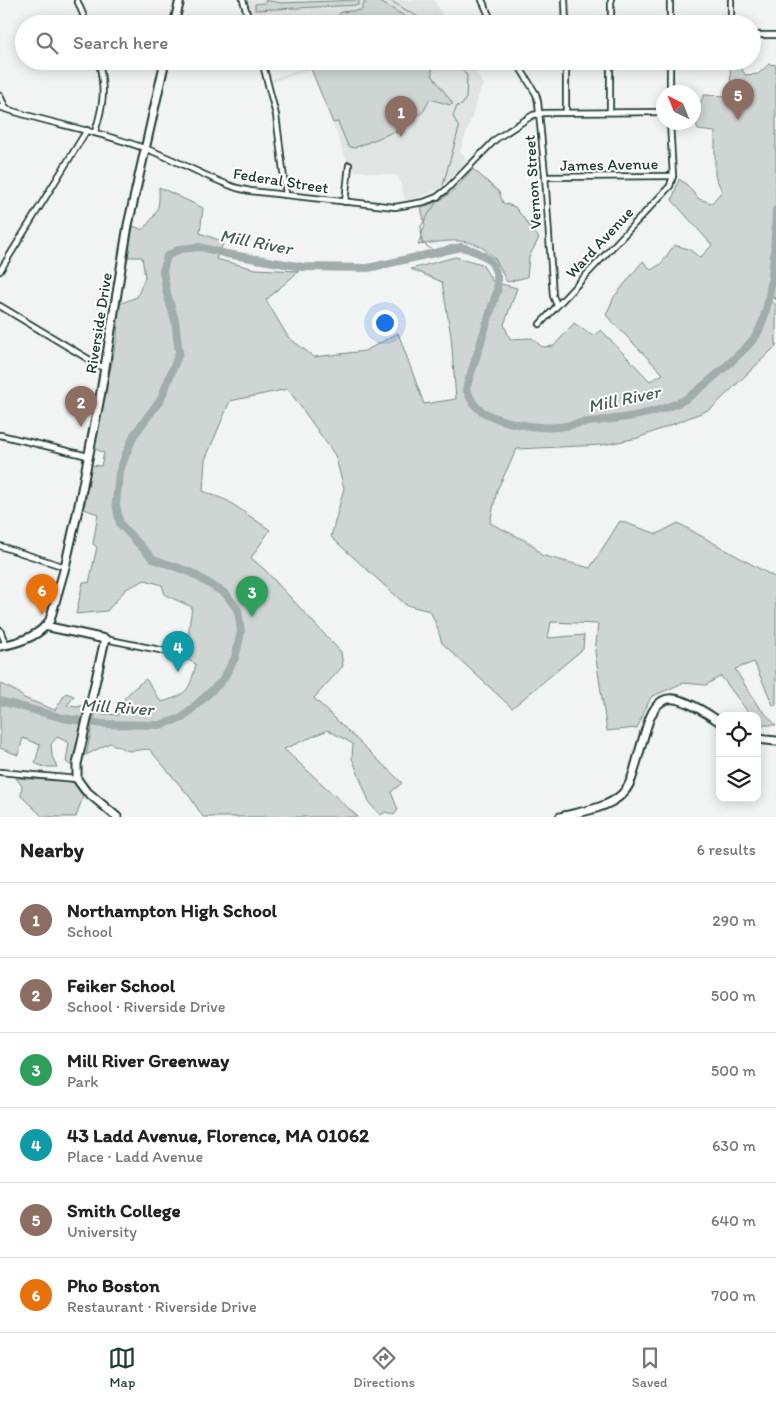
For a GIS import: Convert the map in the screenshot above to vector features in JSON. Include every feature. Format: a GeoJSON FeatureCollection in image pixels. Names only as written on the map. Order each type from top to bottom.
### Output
{"type":"FeatureCollection","features":[{"type":"Feature","properties":{"kind":"street"},"geometry":{"type":"LineString","coordinates":[[77,0],[83,15]]}},
{"type":"Feature","properties":{"kind":"street"},"geometry":{"type":"LineString","coordinates":[[176,15],[180,0]]}},
{"type":"Feature","properties":{"kind":"street"},"geometry":{"type":"LineString","coordinates":[[243,0],[247,15]]}},
{"type":"Feature","properties":{"kind":"street"},"geometry":{"type":"LineString","coordinates":[[482,0],[488,15]]}},
{"type":"Feature","properties":{"kind":"street"},"geometry":{"type":"LineString","coordinates":[[565,0],[566,15]]}},
{"type":"Feature","properties":{"kind":"street"},"geometry":{"type":"LineString","coordinates":[[611,0],[611,15]]}},
{"type":"Feature","properties":{"kind":"street"},"geometry":{"type":"LineString","coordinates":[[670,0],[670,15]]}},
{"type":"Feature","properties":{"kind":"street"},"geometry":{"type":"LineString","coordinates":[[731,0],[731,15]]}},
{"type":"Feature","properties":{"kind":"street"},"geometry":{"type":"LineString","coordinates":[[761,35],[776,35]]}},
{"type":"Feature","properties":{"kind":"street"},"geometry":{"type":"LineString","coordinates":[[95,132],[104,99],[104,83],[101,70]]}},
{"type":"Feature","properties":{"kind":"street","name":"Riverside Drive"},"geometry":{"type":"LineString","coordinates":[[45,626],[50,620],[64,567],[88,456],[105,369],[127,233],[163,70]]}},
{"type":"Feature","properties":{"kind":"street"},"geometry":{"type":"LineString","coordinates":[[264,70],[276,115],[286,195]]}},
{"type":"Feature","properties":{"kind":"street","name":"Vernon Street"},"geometry":{"type":"LineString","coordinates":[[521,70],[536,94],[540,113],[553,296],[557,305]]}},
{"type":"Feature","properties":{"kind":"street"},"geometry":{"type":"LineString","coordinates":[[566,70],[566,113]]}},
{"type":"Feature","properties":{"kind":"street"},"geometry":{"type":"LineString","coordinates":[[610,70],[610,111]]}},
{"type":"Feature","properties":{"kind":"street"},"geometry":{"type":"LineString","coordinates":[[670,70],[670,85]]}},
{"type":"Feature","properties":{"kind":"street"},"geometry":{"type":"LineString","coordinates":[[0,96],[6,109]]}},
{"type":"Feature","properties":{"kind":"street","name":"Federal Street"},"geometry":{"type":"LineString","coordinates":[[0,107],[95,132],[145,148],[232,186],[250,191],[395,207],[431,199],[451,186],[496,139],[540,113]]}},
{"type":"Feature","properties":{"kind":"street"},"geometry":{"type":"LineString","coordinates":[[540,113],[656,112]]}},
{"type":"Feature","properties":{"kind":"street"},"geometry":{"type":"LineString","coordinates":[[0,272],[86,130]]}},
{"type":"Feature","properties":{"kind":"street"},"geometry":{"type":"LineString","coordinates":[[670,130],[673,176]]}},
{"type":"Feature","properties":{"kind":"street"},"geometry":{"type":"LineString","coordinates":[[346,202],[349,165]]}},
{"type":"Feature","properties":{"kind":"street","name":"James Avenue"},"geometry":{"type":"LineString","coordinates":[[545,178],[673,176]]}},
{"type":"Feature","properties":{"kind":"street","name":"Ward Avenue"},"geometry":{"type":"LineString","coordinates":[[540,324],[670,186],[673,176]]}},
{"type":"Feature","properties":{"kind":"street"},"geometry":{"type":"LineString","coordinates":[[0,306],[105,369]]}},
{"type":"Feature","properties":{"kind":"street"},"geometry":{"type":"LineString","coordinates":[[0,436],[88,456]]}},
{"type":"Feature","properties":{"kind":"street"},"geometry":{"type":"LineString","coordinates":[[0,546],[64,567]]}},
{"type":"Feature","properties":{"kind":"street"},"geometry":{"type":"LineString","coordinates":[[0,630],[3,646],[29,637],[45,626],[175,653]]}},
{"type":"Feature","properties":{"kind":"street"},"geometry":{"type":"LineString","coordinates":[[105,639],[77,764],[77,779],[85,790],[117,817]]}},
{"type":"Feature","properties":{"kind":"street"},"geometry":{"type":"LineString","coordinates":[[560,817],[609,803],[621,795],[632,777],[649,717],[656,705],[663,700],[675,698],[685,701],[716,719]]}},
{"type":"Feature","properties":{"kind":"street"},"geometry":{"type":"LineString","coordinates":[[761,739],[776,740]]}},
{"type":"Feature","properties":{"kind":"street"},"geometry":{"type":"LineString","coordinates":[[0,772],[77,779]]}},
{"type":"Feature","properties":{"kind":"shaded area"},"geometry":{"type":"Polygon","coordinates":[[[246,0],[434,0],[443,15],[251,15],[246,0]]]}},
{"type":"Feature","properties":{"kind":"shaded area"},"geometry":{"type":"Polygon","coordinates":[[[265,0],[281,3],[359,0],[359,5],[255,10],[255,4],[266,3],[265,0]]]}},
{"type":"Feature","properties":{"kind":"shaded area"},"geometry":{"type":"Polygon","coordinates":[[[362,0],[377,0],[403,15],[339,15],[341,12],[362,10],[362,5],[365,4],[365,1],[362,0]]]}},
{"type":"Feature","properties":{"kind":"shaded area"},"geometry":{"type":"Polygon","coordinates":[[[769,64],[776,65],[776,300],[768,292],[767,296],[776,305],[776,346],[711,409],[638,438],[602,445],[517,449],[497,490],[490,523],[532,544],[541,555],[590,568],[620,521],[657,534],[678,523],[776,578],[776,705],[773,705],[754,662],[735,669],[758,706],[776,725],[761,725],[761,712],[748,712],[721,676],[706,685],[683,683],[651,697],[637,728],[607,731],[595,652],[598,624],[551,622],[548,638],[584,635],[583,649],[512,708],[442,643],[430,611],[406,605],[331,537],[344,488],[335,455],[288,389],[230,401],[205,460],[203,491],[228,501],[270,530],[251,558],[264,569],[341,652],[343,666],[314,698],[402,783],[391,792],[398,810],[394,815],[386,812],[380,815],[370,804],[352,758],[353,744],[328,730],[284,749],[358,817],[203,817],[190,797],[149,749],[129,751],[110,743],[86,755],[95,713],[118,715],[124,699],[146,679],[161,702],[177,697],[186,690],[192,680],[196,664],[184,658],[188,651],[192,607],[165,595],[162,585],[145,580],[126,589],[107,611],[76,614],[83,582],[89,583],[97,547],[93,544],[98,514],[84,509],[91,465],[101,466],[104,453],[94,448],[117,338],[119,304],[137,297],[145,277],[142,257],[127,257],[133,226],[143,230],[157,211],[159,187],[203,208],[200,233],[224,242],[216,259],[255,269],[299,271],[266,300],[288,337],[314,357],[365,351],[398,333],[424,404],[456,399],[451,336],[442,282],[411,269],[455,257],[482,264],[493,282],[517,288],[504,325],[510,339],[532,338],[542,347],[554,346],[574,323],[593,336],[601,330],[650,381],[663,374],[606,315],[614,297],[643,261],[651,270],[661,264],[674,245],[689,249],[700,258],[712,245],[672,200],[679,179],[699,199],[712,203],[722,191],[715,176],[715,132],[698,130],[701,130],[701,101],[704,95],[731,96],[730,70],[742,70],[745,75],[758,74],[769,64]]]}},
{"type":"Feature","properties":{"kind":"shaded area"},"geometry":{"type":"Polygon","coordinates":[[[298,70],[308,70],[272,82],[271,79],[298,70]]]}},
{"type":"Feature","properties":{"kind":"shaded area"},"geometry":{"type":"Polygon","coordinates":[[[311,70],[432,70],[432,75],[453,104],[450,105],[430,99],[423,112],[404,124],[396,134],[396,131],[354,148],[348,146],[338,122],[333,123],[311,70]]]}},
{"type":"Feature","properties":{"kind":"shaded area"},"geometry":{"type":"Polygon","coordinates":[[[312,70],[475,70],[483,84],[460,151],[467,161],[437,190],[413,200],[405,200],[399,176],[351,170],[348,198],[345,197],[348,164],[312,70]]]}},
{"type":"Feature","properties":{"kind":"shaded area"},"geometry":{"type":"Polygon","coordinates":[[[473,169],[499,192],[503,203],[515,207],[539,238],[529,257],[527,277],[507,282],[494,258],[486,250],[469,242],[449,241],[418,245],[425,225],[421,207],[444,198],[473,169]]]}},
{"type":"Feature","properties":{"kind":"shaded area"},"geometry":{"type":"Polygon","coordinates":[[[0,683],[24,698],[55,710],[66,693],[74,696],[67,706],[78,707],[86,704],[74,767],[66,762],[69,743],[57,737],[51,744],[52,756],[57,767],[44,767],[35,763],[40,745],[23,738],[18,755],[0,748],[0,683]]]}},
{"type":"Feature","properties":{"kind":"shaded area"},"geometry":{"type":"Polygon","coordinates":[[[16,778],[73,782],[83,796],[76,817],[43,817],[21,796],[22,786],[16,778]]]}},
{"type":"Feature","properties":{"kind":"waterway"},"geometry":{"type":"LineString","coordinates":[[389,0],[415,15]]}},
{"type":"Feature","properties":{"kind":"waterway"},"geometry":{"type":"LineString","coordinates":[[443,185],[459,128],[453,116],[457,106],[462,105],[466,98],[467,76],[462,70]]}},
{"type":"Feature","properties":{"kind":"waterway"},"geometry":{"type":"LineString","coordinates":[[436,203],[421,226],[422,243],[436,252]]}},
{"type":"Feature","properties":{"kind":"waterway","name":"Mill River"},"geometry":{"type":"LineString","coordinates":[[0,701],[63,718],[103,724],[160,725],[182,718],[222,681],[235,658],[241,632],[238,610],[226,594],[190,572],[153,559],[120,524],[116,504],[119,473],[126,454],[134,435],[161,399],[179,353],[175,320],[167,294],[163,271],[167,256],[180,249],[200,247],[227,254],[303,267],[368,268],[461,247],[478,252],[485,256],[494,266],[497,291],[466,389],[475,405],[491,416],[514,423],[538,427],[561,427],[634,416],[660,410],[684,400],[745,349],[757,334],[767,307],[772,274],[776,210]]}},
{"type":"Feature","properties":{"kind":"place","name":"Smith College"},"geometry":{"type":"Point","coordinates":[738,120]}},
{"type":"Feature","properties":{"kind":"place","name":"Northampton High School"},"geometry":{"type":"Point","coordinates":[401,137]}},
{"type":"Feature","properties":{"kind":"place","name":"Feiker School"},"geometry":{"type":"Point","coordinates":[81,427]}},
{"type":"Feature","properties":{"kind":"place","name":"Pho Boston"},"geometry":{"type":"Point","coordinates":[42,615]}},
{"type":"Feature","properties":{"kind":"place","name":"Mill River Greenway"},"geometry":{"type":"Point","coordinates":[252,617]}},
{"type":"Feature","properties":{"kind":"place","name":"43 Ladd Avenue, Florence, MA 01062"},"geometry":{"type":"Point","coordinates":[178,672]}}]}
